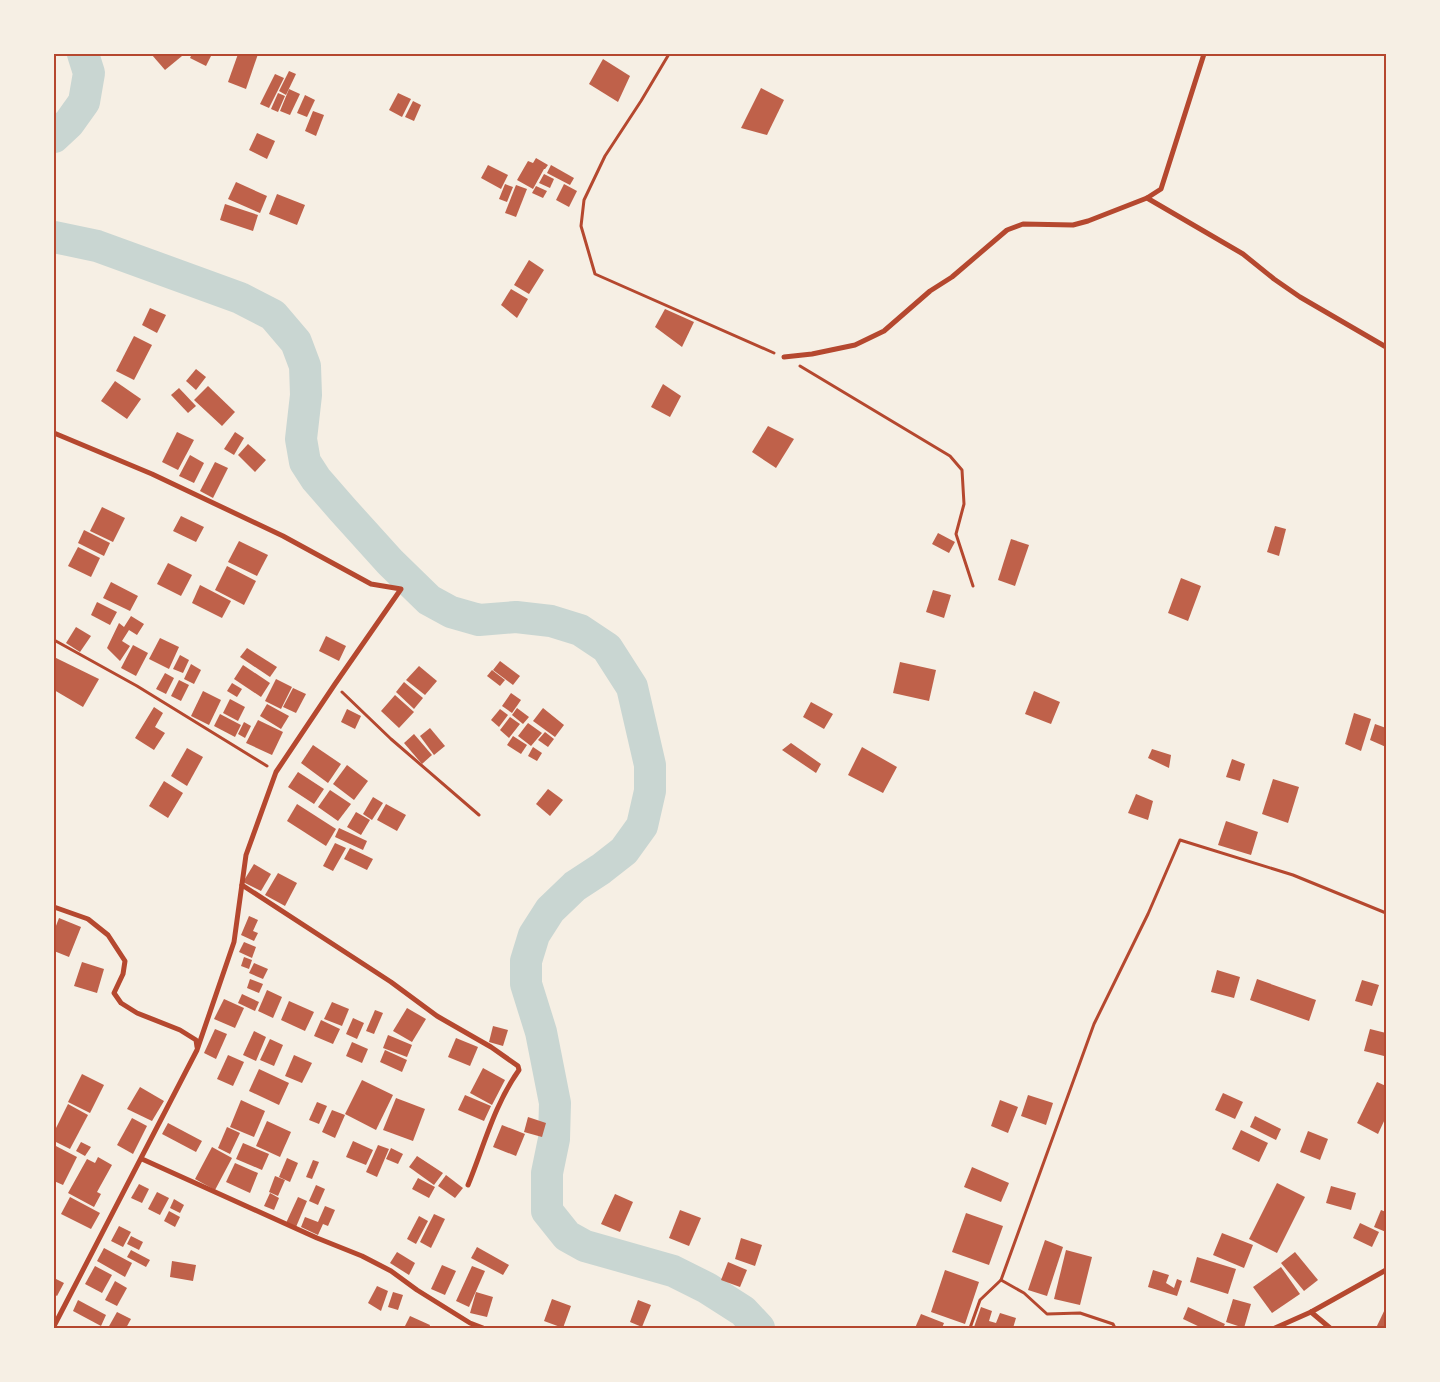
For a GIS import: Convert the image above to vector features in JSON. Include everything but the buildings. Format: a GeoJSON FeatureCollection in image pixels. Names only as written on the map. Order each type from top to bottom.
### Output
{"type":"FeatureCollection","features":[{"type":"Feature","properties":{"kind":"street"},"geometry":{"type":"LineString","coordinates":[[784,357],[812,354],[848,346],[884,331],[930,291],[952,277],[1007,230],[1022,224],[1073,225],[1147,198],[1161,188],[1204,54]]}},
{"type":"Feature","properties":{"kind":"street"},"geometry":{"type":"LineString","coordinates":[[1147,198],[1243,254],[1300,297],[1386,347]]}},
{"type":"Feature","properties":{"kind":"street"},"geometry":{"type":"LineString","coordinates":[[54,433],[152,474],[283,536],[371,584],[401,589],[276,772],[246,855],[234,942],[197,1050],[54,1326]]}},
{"type":"Feature","properties":{"kind":"street"},"geometry":{"type":"LineString","coordinates":[[242,885],[391,982],[436,1016],[491,1047],[518,1066],[519,1070],[510,1082],[492,1120],[468,1185]]}},
{"type":"Feature","properties":{"kind":"street"},"geometry":{"type":"LineString","coordinates":[[54,907],[88,920],[108,935],[125,961],[123,974],[114,993],[121,1003],[138,1013],[180,1030],[196,1040],[197,1050]]}},
{"type":"Feature","properties":{"kind":"street"},"geometry":{"type":"LineString","coordinates":[[142,1159],[362,1256],[391,1271],[417,1290],[470,1323],[483,1328]]}},
{"type":"Feature","properties":{"kind":"street"},"geometry":{"type":"LineString","coordinates":[[1275,1328],[1311,1312],[1386,1270]]}},
{"type":"Feature","properties":{"kind":"street"},"geometry":{"type":"LineString","coordinates":[[1311,1312],[1330,1328]]}},
{"type":"Feature","properties":{"kind":"path"},"geometry":{"type":"LineString","coordinates":[[669,54],[605,156],[584,200],[581,226],[594,274],[784,357],[950,456],[962,470],[964,504],[956,534],[973,586]]}},
{"type":"Feature","properties":{"kind":"path"},"geometry":{"type":"LineString","coordinates":[[54,640],[137,686],[276,772]]}},
{"type":"Feature","properties":{"kind":"path"},"geometry":{"type":"LineString","coordinates":[[335,684],[391,739],[479,814]]}},
{"type":"Feature","properties":{"kind":"path"},"geometry":{"type":"LineString","coordinates":[[970,1328],[980,1300],[1001,1280],[1094,1024],[1148,914],[1180,840],[1293,875],[1386,913]]}},
{"type":"Feature","properties":{"kind":"path"},"geometry":{"type":"LineString","coordinates":[[1001,1280],[1024,1293],[1047,1314],[1080,1313],[1113,1324],[1115,1328]]}},
{"type":"Feature","properties":{"kind":"waterway"},"geometry":{"type":"LineString","coordinates":[[54,137],[69,123],[84,102],[89,73],[83,54]]}},
{"type":"Feature","properties":{"kind":"waterway"},"geometry":{"type":"LineString","coordinates":[[54,237],[97,246],[240,298],[273,315],[296,342],[305,366],[306,395],[301,439],[305,462],[316,479],[390,562],[429,600],[451,612],[479,620],[516,617],[551,621],[580,630],[607,648],[632,687],[650,765],[650,791],[642,826],[624,851],[575,886],[550,910],[534,935],[526,961],[526,984],[541,1032],[555,1103],[554,1139],[547,1173],[547,1211],[567,1236],[585,1246],[673,1271],[707,1288],[743,1311],[759,1328]]}}]}
